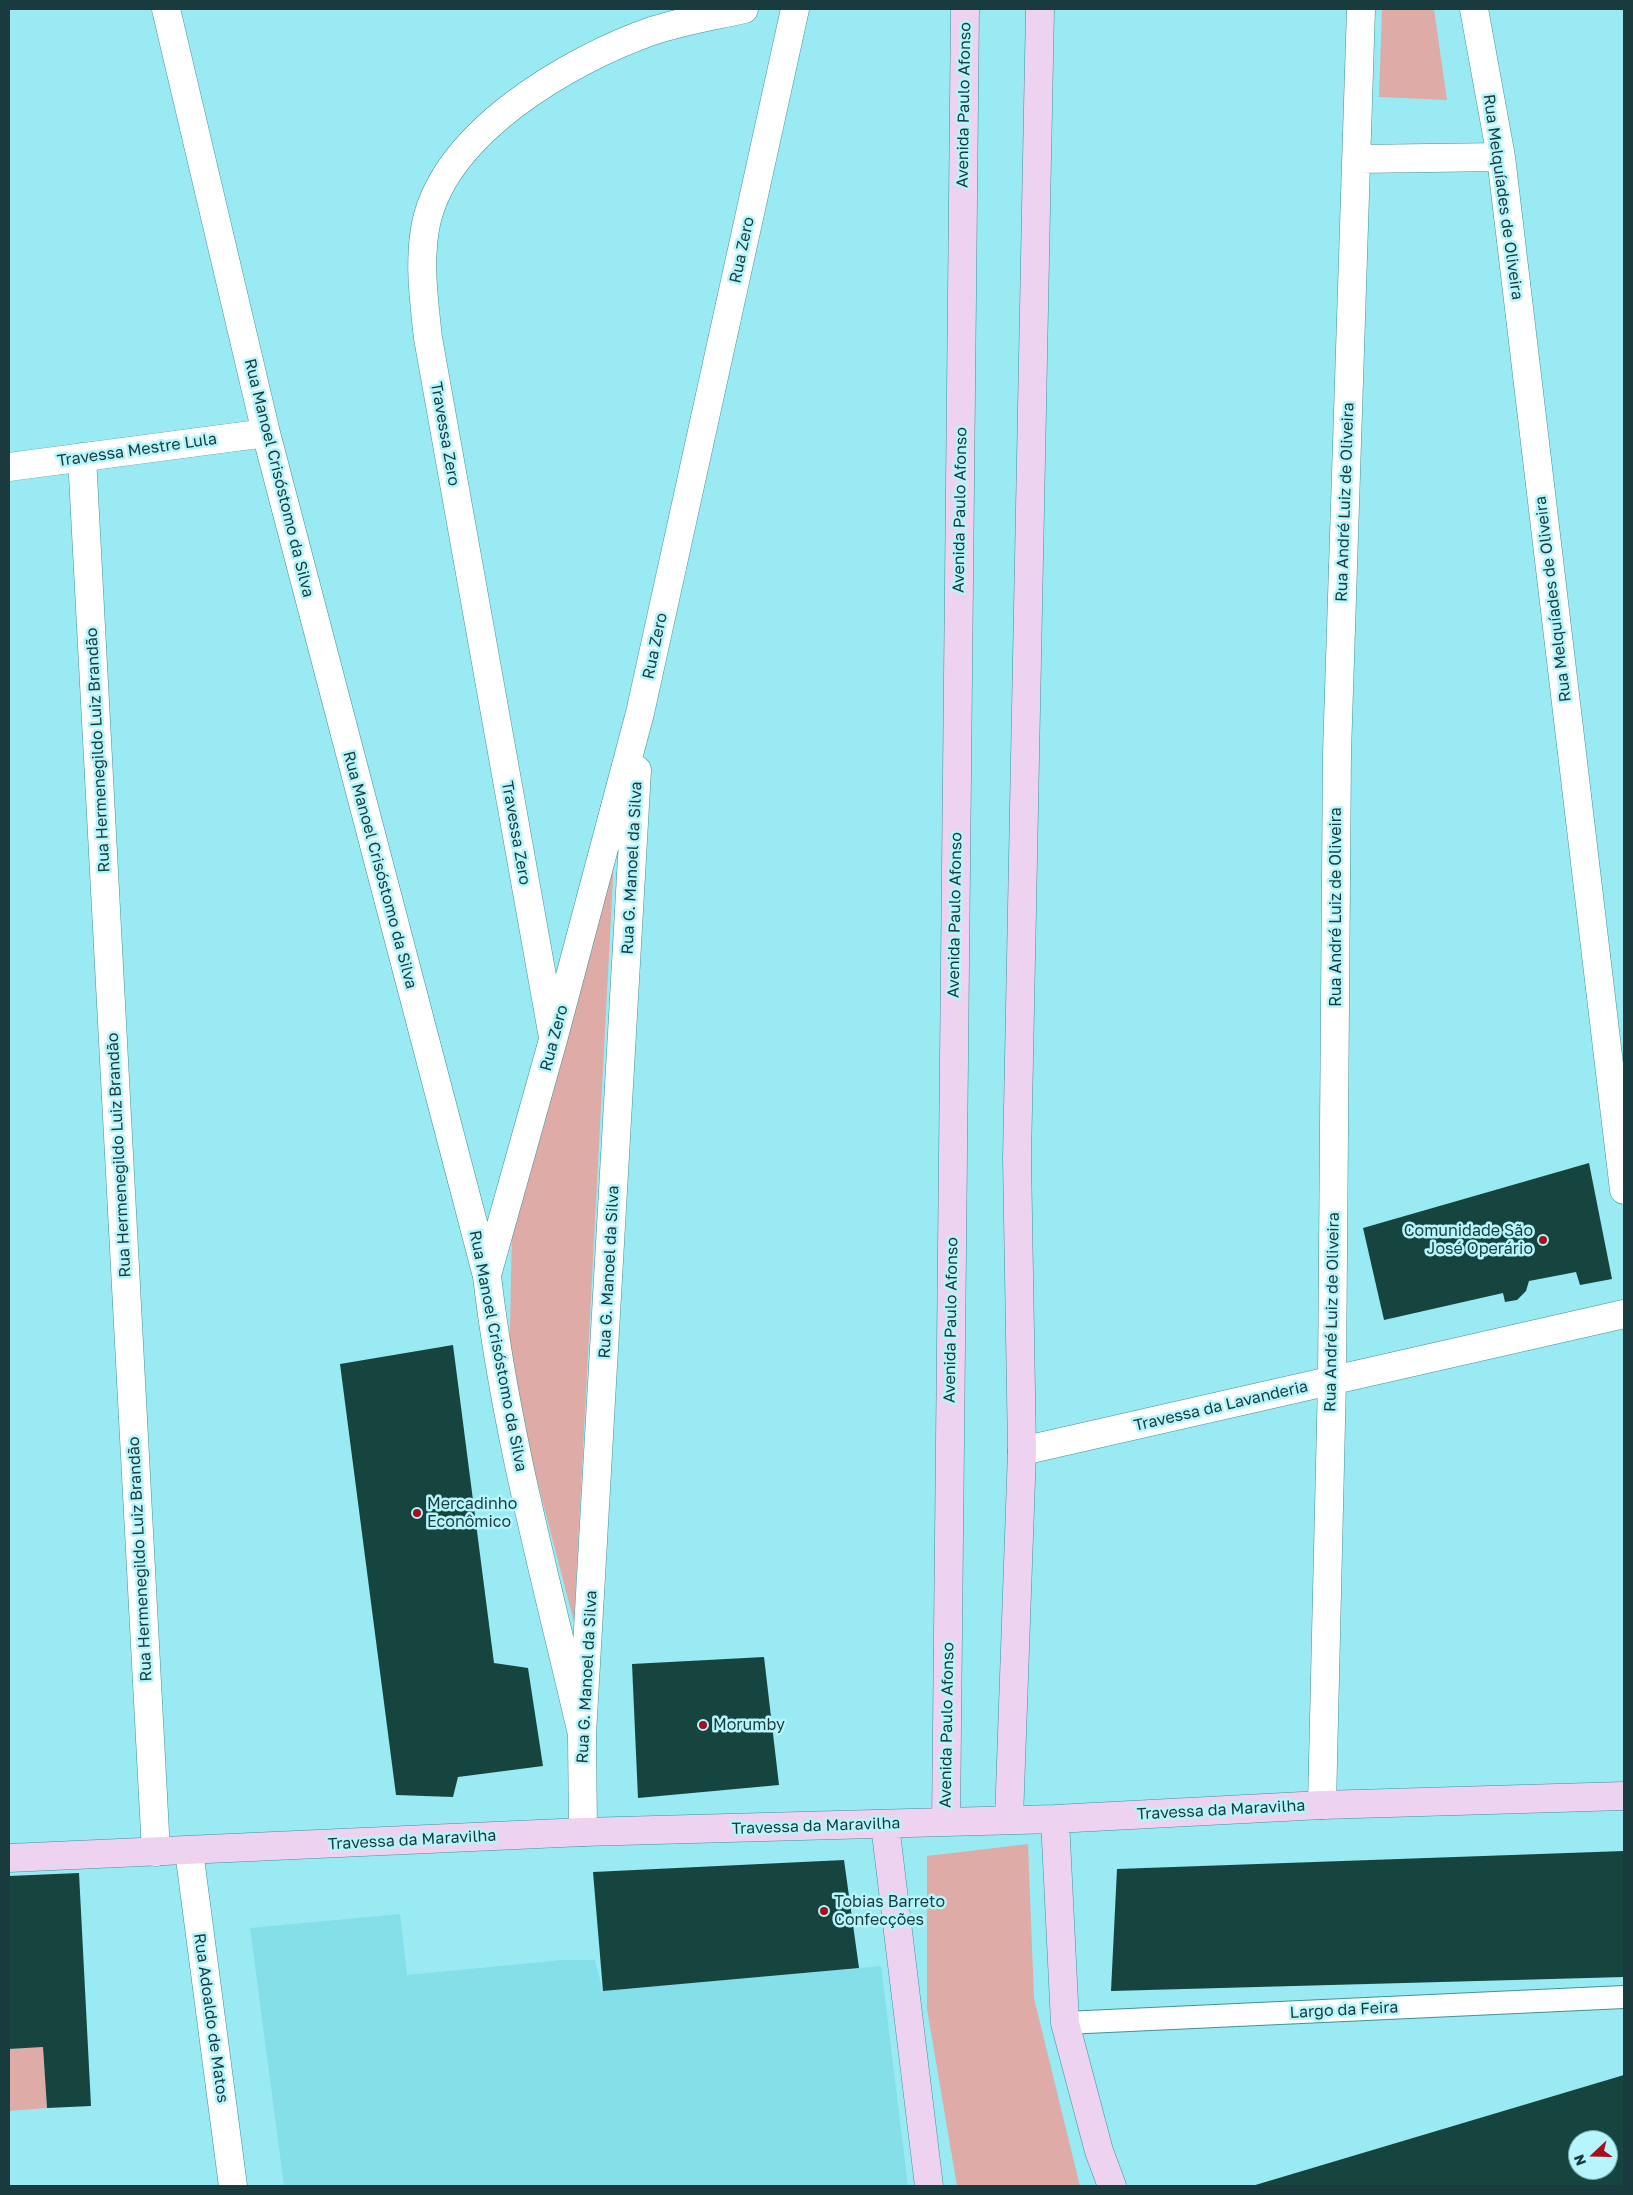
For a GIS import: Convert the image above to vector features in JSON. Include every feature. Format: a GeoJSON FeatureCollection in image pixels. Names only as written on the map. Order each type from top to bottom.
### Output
{"type":"FeatureCollection","features":[{"type":"Feature","properties":{"kind":"street","name":"Rua Manoel Crisóstomo da Silva"},"geometry":{"type":"LineString","coordinates":[[166,9],[266,433],[486,1276],[494,1337],[522,1473],[582,1734]]}},
{"type":"Feature","properties":{"kind":"street","name":"Travessa Zero"},"geometry":{"type":"LineString","coordinates":[[553,1040],[428,338],[421,274],[425,227],[440,182],[485,127],[547,82],[602,52],[653,31],[744,9]]}},
{"type":"Feature","properties":{"kind":"street","name":"Rua Zero"},"geometry":{"type":"LineString","coordinates":[[486,1276],[553,1040],[640,713],[795,9]]}},
{"type":"Feature","properties":{"kind":"street","name":"Avenida Paulo Afonso"},"geometry":{"type":"LineString","coordinates":[[946,1822],[965,9]]}},
{"type":"Feature","properties":{"kind":"street"},"geometry":{"type":"LineString","coordinates":[[1009,1819],[1022,1451],[1017,1158],[1040,9]]}},
{"type":"Feature","properties":{"kind":"street","name":"Rua André Luiz de Oliveira"},"geometry":{"type":"LineString","coordinates":[[1322,1805],[1332,1380],[1336,752],[1361,9]]}},
{"type":"Feature","properties":{"kind":"street","name":"Rua Melquíades de Oliveira"},"geometry":{"type":"LineString","coordinates":[[1474,9],[1501,157],[1624,1190]]}},
{"type":"Feature","properties":{"kind":"street"},"geometry":{"type":"LineString","coordinates":[[1357,159],[1501,157]]}},
{"type":"Feature","properties":{"kind":"street","name":"Travessa Mestre Lula"},"geometry":{"type":"LineString","coordinates":[[9,467],[266,433]]}},
{"type":"Feature","properties":{"kind":"street","name":"Rua Hermenegildo Luiz Brandão"},"geometry":{"type":"LineString","coordinates":[[82,457],[156,1852]]}},
{"type":"Feature","properties":{"kind":"street","name":"Rua G. Manoel da Silva"},"geometry":{"type":"LineString","coordinates":[[583,1832],[582,1734],[640,713]]}},
{"type":"Feature","properties":{"kind":"street","name":"Travessa da Lavanderia"},"geometry":{"type":"LineString","coordinates":[[1022,1451],[1624,1314]]}},
{"type":"Feature","properties":{"kind":"street","name":"Travessa da Maravilha"},"geometry":{"type":"LineString","coordinates":[[9,1858],[583,1832],[885,1825],[1009,1819],[1055,1819],[1322,1805],[1624,1796]]}},
{"type":"Feature","properties":{"kind":"street"},"geometry":{"type":"LineString","coordinates":[[1055,1819],[1065,2023],[1099,2151],[1112,2186]]}},
{"type":"Feature","properties":{"kind":"street"},"geometry":{"type":"LineString","coordinates":[[885,1825],[929,2186]]}},
{"type":"Feature","properties":{"kind":"street","name":"Rua Adoaldo de Matos"},"geometry":{"type":"LineString","coordinates":[[189,1850],[233,2186]]}},
{"type":"Feature","properties":{"kind":"lane","name":"Largo da Feira"},"geometry":{"type":"LineString","coordinates":[[1065,2023],[1624,1997]]}},
{"type":"Feature","properties":{"kind":"shaded area"},"geometry":{"type":"Polygon","coordinates":[[[1382,9],[1434,9],[1447,100],[1379,97],[1382,9]]]}},
{"type":"Feature","properties":{"kind":"shaded area"},"geometry":{"type":"Polygon","coordinates":[[[614,858],[574,1622],[509,1373],[512,1232],[614,858]]]}},
{"type":"Feature","properties":{"kind":"shaded area"},"geometry":{"type":"Polygon","coordinates":[[[1028,1844],[1034,1998],[1080,2186],[957,2186],[927,2009],[927,1856],[1028,1844]]]}},
{"type":"Feature","properties":{"kind":"shaded area"},"geometry":{"type":"Polygon","coordinates":[[[400,1914],[407,1975],[562,1960],[595,1960],[603,1991],[881,1966],[908,2186],[284,2186],[250,1928],[400,1914]]]}},
{"type":"Feature","properties":{"kind":"shaded area"},"geometry":{"type":"Polygon","coordinates":[[[43,2047],[47,2108],[9,2111],[9,2049],[43,2047]]]}},
{"type":"Feature","properties":{"kind":"building"},"geometry":{"type":"Polygon","coordinates":[[[1589,1163],[1612,1279],[1580,1285],[1576,1272],[1529,1281],[1526,1291],[1517,1300],[1505,1302],[1503,1293],[1384,1320],[1363,1228],[1589,1163]]]}},
{"type":"Feature","properties":{"kind":"building","name":"Mercadinho Econômico"},"geometry":{"type":"Polygon","coordinates":[[[453,1345],[494,1663],[528,1668],[543,1766],[458,1777],[453,1797],[396,1795],[340,1364],[453,1345]]]}},
{"type":"Feature","properties":{"kind":"building","name":"Morumby"},"geometry":{"type":"Polygon","coordinates":[[[764,1657],[779,1785],[638,1798],[632,1664],[764,1657]]]}},
{"type":"Feature","properties":{"kind":"building"},"geometry":{"type":"Polygon","coordinates":[[[1624,1851],[1624,1977],[1111,1991],[1117,1869],[1624,1851]]]}},
{"type":"Feature","properties":{"kind":"building"},"geometry":{"type":"Polygon","coordinates":[[[844,1860],[859,1968],[603,1991],[593,1872],[844,1860]]]}},
{"type":"Feature","properties":{"kind":"building"},"geometry":{"type":"Polygon","coordinates":[[[79,1873],[91,2106],[47,2108],[43,2047],[9,2049],[9,1876],[79,1873]]]}},
{"type":"Feature","properties":{"kind":"building"},"geometry":{"type":"Polygon","coordinates":[[[1624,2075],[1624,2186],[1252,2186],[1624,2075]]]}},
{"type":"Feature","properties":{"kind":"place","name":"Comunidade São José Operário"},"geometry":{"type":"Point","coordinates":[1543,1240]}},
{"type":"Feature","properties":{"kind":"place","name":"Mercadinho Econômico"},"geometry":{"type":"Point","coordinates":[417,1513]}},
{"type":"Feature","properties":{"kind":"place","name":"Morumby"},"geometry":{"type":"Point","coordinates":[703,1725]}},
{"type":"Feature","properties":{"kind":"place","name":"Tobias Barreto Confecções"},"geometry":{"type":"Point","coordinates":[824,1911]}}]}
